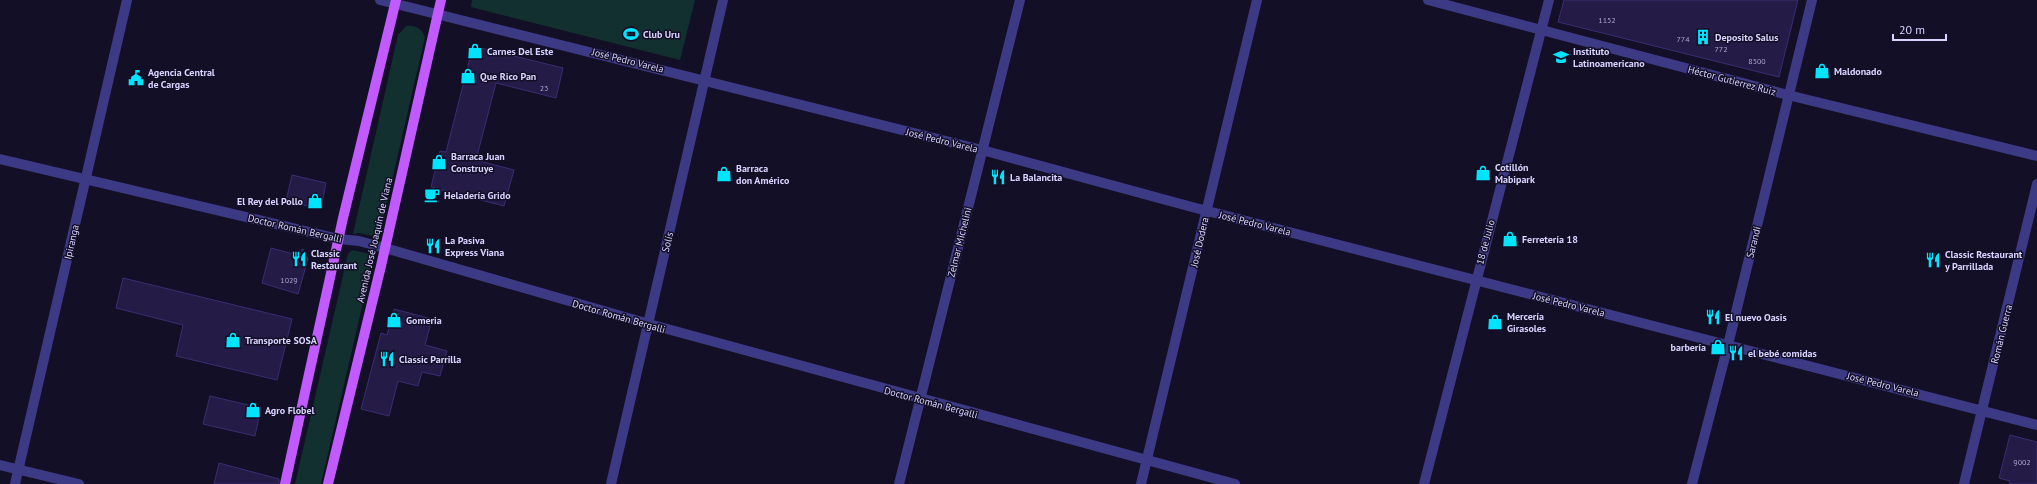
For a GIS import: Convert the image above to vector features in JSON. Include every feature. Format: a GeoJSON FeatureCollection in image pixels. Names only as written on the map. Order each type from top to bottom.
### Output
{"type":"FeatureCollection","features":[{"type":"Feature","properties":{"kind":"main road","name":"Avenida José Joaquín de Viana"},"geometry":{"type":"LineString","coordinates":[[328,484],[385,248],[441,0]]}},
{"type":"Feature","properties":{"kind":"main road"},"geometry":{"type":"LineString","coordinates":[[285,484],[338,239],[396,2]]}},
{"type":"Feature","properties":{"kind":"street","name":"Ipiranga"},"geometry":{"type":"LineString","coordinates":[[15,484],[127,0]]}},
{"type":"Feature","properties":{"kind":"street","name":"José Pedro Varela"},"geometry":{"type":"LineString","coordinates":[[380,0],[396,2],[438,14],[704,79],[982,150],[1206,210],[2037,425]]}},
{"type":"Feature","properties":{"kind":"street","name":"Solís"},"geometry":{"type":"LineString","coordinates":[[610,484],[649,324],[723,0]]}},
{"type":"Feature","properties":{"kind":"street","name":"Zelmar Michelini"},"geometry":{"type":"LineString","coordinates":[[899,484],[1020,0]]}},
{"type":"Feature","properties":{"kind":"street","name":"José Dodera"},"geometry":{"type":"LineString","coordinates":[[1141,484],[1256,0]]}},
{"type":"Feature","properties":{"kind":"street","name":"Héctor Gutierrez Ruiz"},"geometry":{"type":"LineString","coordinates":[[1428,0],[1788,96],[2037,156]]}},
{"type":"Feature","properties":{"kind":"street","name":"18 de Julio"},"geometry":{"type":"LineString","coordinates":[[1424,484],[1549,0]]}},
{"type":"Feature","properties":{"kind":"street","name":"Sarandí"},"geometry":{"type":"LineString","coordinates":[[1692,484],[1728,345],[1812,0]]}},
{"type":"Feature","properties":{"kind":"street","name":"Doctor Román Bergalli"},"geometry":{"type":"LineString","coordinates":[[0,159],[338,239],[359,241],[649,324],[920,399],[1148,459],[1235,484]]}},
{"type":"Feature","properties":{"kind":"street","name":"Román Guerra"},"geometry":{"type":"LineString","coordinates":[[1964,484],[2037,184]]}},
{"type":"Feature","properties":{"kind":"street"},"geometry":{"type":"LineString","coordinates":[[0,465],[79,484]]}},
{"type":"Feature","properties":{"kind":"green space","name":"Club Uru"},"geometry":{"type":"Polygon","coordinates":[[[472,0],[695,0],[680,60],[471,7],[472,0]]]}},
{"type":"Feature","properties":{"kind":"green space"},"geometry":{"type":"Polygon","coordinates":[[[406,26],[418,28],[422,31],[425,37],[379,237],[359,233],[353,234],[398,35],[406,26]]]}},
{"type":"Feature","properties":{"kind":"green space"},"geometry":{"type":"Polygon","coordinates":[[[352,250],[374,255],[321,484],[295,484],[348,254],[352,250]]]}},
{"type":"Feature","properties":{"kind":"building","name":"Deposito Salus"},"geometry":{"type":"Polygon","coordinates":[[[1564,0],[1798,0],[1779,77],[1558,22],[1564,0]]]}},
{"type":"Feature","properties":{"kind":"building"},"geometry":{"type":"Polygon","coordinates":[[[473,46],[563,68],[556,98],[496,83],[476,160],[514,170],[504,206],[431,187],[440,151],[446,152],[473,46]]]}},
{"type":"Feature","properties":{"kind":"building"},"geometry":{"type":"Polygon","coordinates":[[[292,175],[326,183],[321,209],[286,201],[292,175]]]}},
{"type":"Feature","properties":{"kind":"building"},"geometry":{"type":"Polygon","coordinates":[[[271,248],[293,254],[303,249],[308,259],[298,294],[262,283],[271,248]]]}},
{"type":"Feature","properties":{"kind":"building","name":"Transporte SOSA"},"geometry":{"type":"Polygon","coordinates":[[[123,278],[292,319],[277,380],[176,356],[183,325],[116,308],[123,278]]]}},
{"type":"Feature","properties":{"kind":"building"},"geometry":{"type":"Polygon","coordinates":[[[394,309],[432,319],[425,345],[447,351],[440,376],[422,372],[418,386],[398,381],[389,416],[361,409],[381,333],[387,335],[394,309]]]}},
{"type":"Feature","properties":{"kind":"building"},"geometry":{"type":"Polygon","coordinates":[[[210,396],[261,408],[255,436],[203,424],[210,396]]]}},
{"type":"Feature","properties":{"kind":"building"},"geometry":{"type":"Polygon","coordinates":[[[2010,435],[2037,442],[2037,484],[2009,484],[2010,481],[1999,478],[2010,435]]]}},
{"type":"Feature","properties":{"kind":"building"},"geometry":{"type":"Polygon","coordinates":[[[219,463],[279,479],[279,484],[214,484],[219,463]]]}},
{"type":"Feature","properties":{"kind":"place","name":"Club Uru"},"geometry":{"type":"Point","coordinates":[631,34]}},
{"type":"Feature","properties":{"kind":"place","name":"Deposito Salus"},"geometry":{"type":"Point","coordinates":[1703,37]}},
{"type":"Feature","properties":{"kind":"place","name":"Carnes Del Este"},"geometry":{"type":"Point","coordinates":[475,51]}},
{"type":"Feature","properties":{"kind":"place","name":"Instituto Latinoamericano"},"geometry":{"type":"Point","coordinates":[1561,57]}},
{"type":"Feature","properties":{"kind":"place","name":"Maldonado"},"geometry":{"type":"Point","coordinates":[1822,71]}},
{"type":"Feature","properties":{"kind":"place","name":"Que Rico Pan"},"geometry":{"type":"Point","coordinates":[468,76]}},
{"type":"Feature","properties":{"kind":"place","name":"Agencia Central de Cargas"},"geometry":{"type":"Point","coordinates":[136,78]}},
{"type":"Feature","properties":{"kind":"place","name":"Barraca Juan Construye"},"geometry":{"type":"Point","coordinates":[439,162]}},
{"type":"Feature","properties":{"kind":"place","name":"Cotillón Mabipark"},"geometry":{"type":"Point","coordinates":[1483,173]}},
{"type":"Feature","properties":{"kind":"place","name":"Barraca don Américo"},"geometry":{"type":"Point","coordinates":[724,174]}},
{"type":"Feature","properties":{"kind":"place","name":"La Balancita"},"geometry":{"type":"Point","coordinates":[998,177]}},
{"type":"Feature","properties":{"kind":"place","name":"Heladería Grido"},"geometry":{"type":"Point","coordinates":[432,195]}},
{"type":"Feature","properties":{"kind":"place","name":"El Rey del Pollo"},"geometry":{"type":"Point","coordinates":[315,201]}},
{"type":"Feature","properties":{"kind":"place","name":"Ferretería 18"},"geometry":{"type":"Point","coordinates":[1510,239]}},
{"type":"Feature","properties":{"kind":"place","name":"La Pasiva Express Viana"},"geometry":{"type":"Point","coordinates":[433,246]}},
{"type":"Feature","properties":{"kind":"place","name":"Classic Restaurant"},"geometry":{"type":"Point","coordinates":[299,259]}},
{"type":"Feature","properties":{"kind":"place","name":"Classic Restaurant y Parrillada"},"geometry":{"type":"Point","coordinates":[1933,260]}},
{"type":"Feature","properties":{"kind":"place","name":"El nuevo Oasis"},"geometry":{"type":"Point","coordinates":[1713,317]}},
{"type":"Feature","properties":{"kind":"place","name":"Gomeria"},"geometry":{"type":"Point","coordinates":[394,320]}},
{"type":"Feature","properties":{"kind":"place","name":"Mercería Girasoles"},"geometry":{"type":"Point","coordinates":[1495,322]}},
{"type":"Feature","properties":{"kind":"place","name":"Transporte SOSA"},"geometry":{"type":"Point","coordinates":[233,340]}},
{"type":"Feature","properties":{"kind":"place","name":"barbería"},"geometry":{"type":"Point","coordinates":[1718,347]}},
{"type":"Feature","properties":{"kind":"place","name":"el bebé comidas"},"geometry":{"type":"Point","coordinates":[1736,353]}},
{"type":"Feature","properties":{"kind":"place","name":"Classic Parrilla"},"geometry":{"type":"Point","coordinates":[387,359]}},
{"type":"Feature","properties":{"kind":"place","name":"Agro Flobel"},"geometry":{"type":"Point","coordinates":[253,410]}}]}
